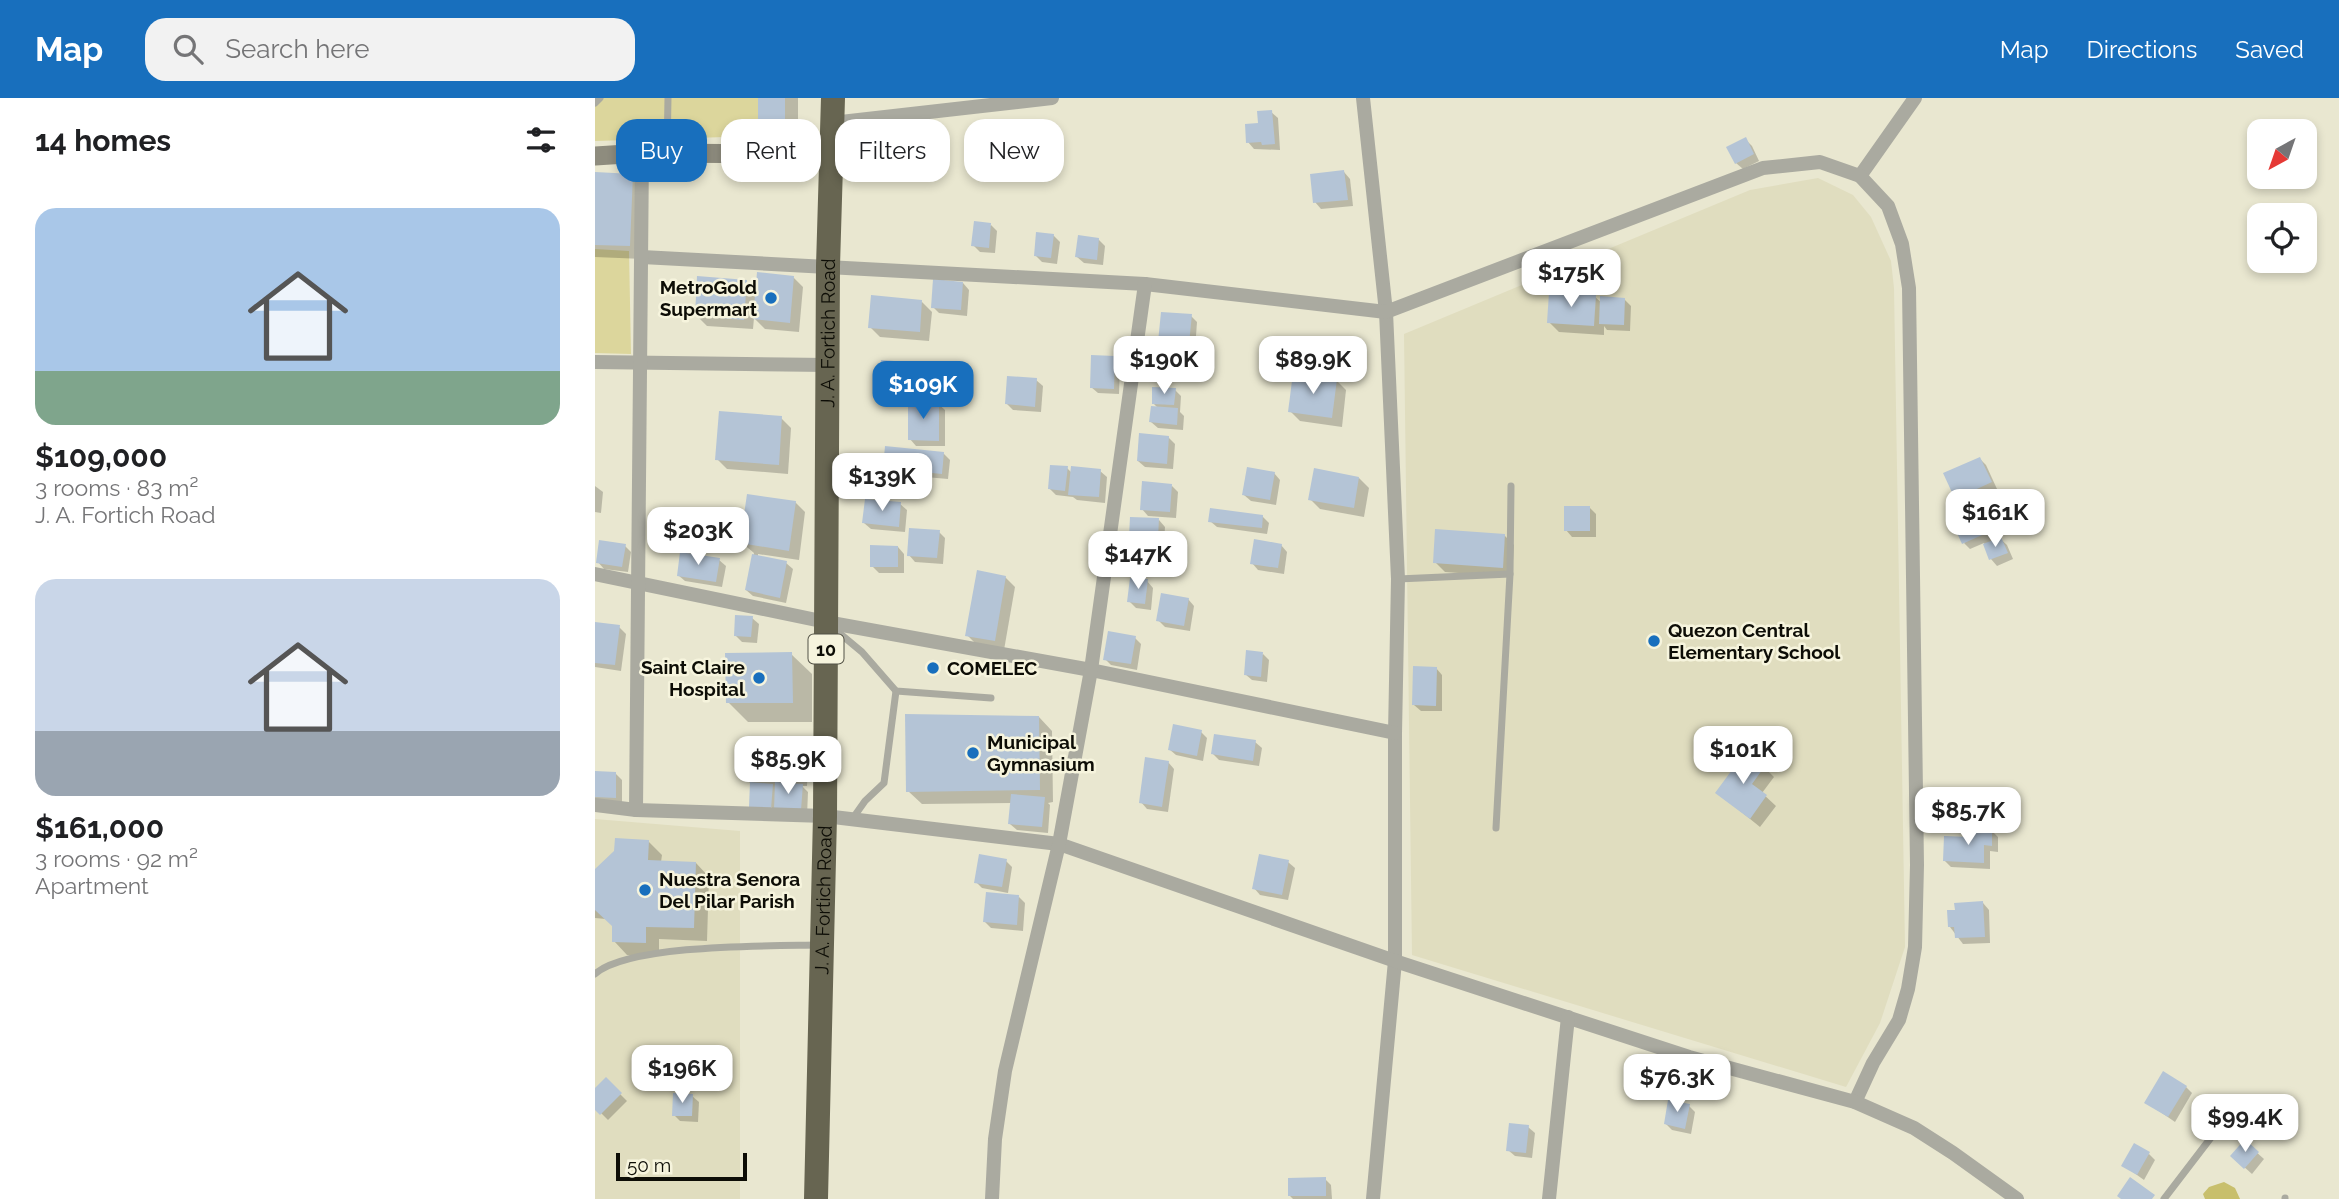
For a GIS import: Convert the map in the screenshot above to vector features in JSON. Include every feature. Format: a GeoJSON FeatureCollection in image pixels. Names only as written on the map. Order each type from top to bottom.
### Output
{"type":"FeatureCollection","features":[{"type":"Feature","properties":{"kind":"highway","name":"J. A. Fortich Road"},"geometry":{"type":"LineString","coordinates":[[816,1199],[825,816],[828,266],[833,98]]}},
{"type":"Feature","properties":{"kind":"street"},"geometry":{"type":"LineString","coordinates":[[832,123],[1052,98]]}},
{"type":"Feature","properties":{"kind":"street"},"geometry":{"type":"LineString","coordinates":[[1363,98],[1386,312],[1398,579],[1395,961],[1373,1199]]}},
{"type":"Feature","properties":{"kind":"street"},"geometry":{"type":"LineString","coordinates":[[1860,176],[1915,98]]}},
{"type":"Feature","properties":{"kind":"street"},"geometry":{"type":"LineString","coordinates":[[707,153],[832,155]]}},
{"type":"Feature","properties":{"kind":"street"},"geometry":{"type":"LineString","coordinates":[[595,156],[616,155]]}},
{"type":"Feature","properties":{"kind":"street"},"geometry":{"type":"LineString","coordinates":[[642,257],[1145,284],[1386,312],[1763,168],[1820,162],[1860,176],[1888,206],[1902,244],[1909,288],[1917,865],[1915,947],[1908,989],[1899,1020],[1873,1063],[1855,1102]]}},
{"type":"Feature","properties":{"kind":"street"},"geometry":{"type":"LineString","coordinates":[[636,810],[642,182]]}},
{"type":"Feature","properties":{"kind":"street"},"geometry":{"type":"LineString","coordinates":[[992,1199],[995,1139],[1005,1071],[1059,844],[1091,670],[1145,284]]}},
{"type":"Feature","properties":{"kind":"street"},"geometry":{"type":"LineString","coordinates":[[595,362],[828,365]]}},
{"type":"Feature","properties":{"kind":"street"},"geometry":{"type":"LineString","coordinates":[[595,574],[826,622],[1091,670],[1395,733]]}},
{"type":"Feature","properties":{"kind":"street"},"geometry":{"type":"LineString","coordinates":[[595,805],[636,810],[825,816],[1059,844],[1395,961],[1724,1068],[1855,1102],[1914,1128],[2017,1199]]}},
{"type":"Feature","properties":{"kind":"street"},"geometry":{"type":"LineString","coordinates":[[1549,1199],[1569,1017]]}},
{"type":"Feature","properties":{"kind":"lane"},"geometry":{"type":"LineString","coordinates":[[595,103],[600,98]]}},
{"type":"Feature","properties":{"kind":"lane"},"geometry":{"type":"LineString","coordinates":[[668,119],[669,98]]}},
{"type":"Feature","properties":{"kind":"lane"},"geometry":{"type":"LineString","coordinates":[[1496,828],[1510,574],[1511,486]]}},
{"type":"Feature","properties":{"kind":"lane"},"geometry":{"type":"LineString","coordinates":[[1398,579],[1510,574]]}},
{"type":"Feature","properties":{"kind":"lane"},"geometry":{"type":"LineString","coordinates":[[826,622],[862,652],[896,691],[991,698]]}},
{"type":"Feature","properties":{"kind":"lane"},"geometry":{"type":"LineString","coordinates":[[852,819],[865,801],[884,783],[896,691]]}},
{"type":"Feature","properties":{"kind":"lane"},"geometry":{"type":"LineString","coordinates":[[595,974],[604,966],[658,953],[740,946],[822,945]]}},
{"type":"Feature","properties":{"kind":"lane"},"geometry":{"type":"LineString","coordinates":[[2164,1199],[2217,1131]]}},
{"type":"Feature","properties":{"kind":"shaded area"},"geometry":{"type":"Polygon","coordinates":[[[595,98],[758,98],[758,119],[721,119],[721,137],[707,138],[707,119],[616,119],[616,140],[595,141],[595,98]]]}},
{"type":"Feature","properties":{"kind":"shaded area","name":"Quezon Central Elementary School"},"geometry":{"type":"Polygon","coordinates":[[[1818,178],[1853,195],[1871,217],[1891,261],[1894,288],[1905,947],[1880,1023],[1846,1087],[1412,955],[1404,334],[1750,190],[1818,178]]]}},
{"type":"Feature","properties":{"kind":"shaded area"},"geometry":{"type":"Polygon","coordinates":[[[595,249],[629,251],[631,354],[595,353],[595,249]]]}},
{"type":"Feature","properties":{"kind":"shaded area"},"geometry":{"type":"Polygon","coordinates":[[[595,819],[740,831],[740,1199],[595,1199],[595,819]]]}},
{"type":"Feature","properties":{"kind":"shaded area"},"geometry":{"type":"Polygon","coordinates":[[[2224,1182],[2235,1188],[2240,1199],[2205,1199],[2203,1194],[2209,1187],[2224,1182]]]}},
{"type":"Feature","properties":{"kind":"building"},"geometry":{"type":"Polygon","coordinates":[[[758,98],[785,98],[785,119],[758,119],[758,98]]]}},
{"type":"Feature","properties":{"kind":"building"},"geometry":{"type":"Polygon","coordinates":[[[1272,110],[1275,144],[1246,143],[1245,124],[1258,123],[1257,111],[1272,110]]]}},
{"type":"Feature","properties":{"kind":"building"},"geometry":{"type":"Polygon","coordinates":[[[1746,137],[1754,154],[1735,164],[1726,147],[1746,137]]]}},
{"type":"Feature","properties":{"kind":"building"},"geometry":{"type":"Polygon","coordinates":[[[1344,170],[1348,200],[1313,203],[1310,174],[1344,170]]]}},
{"type":"Feature","properties":{"kind":"building"},"geometry":{"type":"Polygon","coordinates":[[[595,172],[616,173],[616,182],[633,182],[630,246],[595,245],[595,172]]]}},
{"type":"Feature","properties":{"kind":"building"},"geometry":{"type":"Polygon","coordinates":[[[974,221],[991,223],[989,248],[971,246],[974,221]]]}},
{"type":"Feature","properties":{"kind":"building"},"geometry":{"type":"Polygon","coordinates":[[[1036,232],[1054,234],[1051,258],[1034,256],[1036,232]]]}},
{"type":"Feature","properties":{"kind":"building"},"geometry":{"type":"Polygon","coordinates":[[[1078,235],[1099,238],[1097,260],[1075,257],[1078,235]]]}},
{"type":"Feature","properties":{"kind":"building"},"geometry":{"type":"Polygon","coordinates":[[[757,272],[794,276],[790,323],[753,319],[757,272]]]}},
{"type":"Feature","properties":{"kind":"building"},"geometry":{"type":"Polygon","coordinates":[[[697,276],[747,280],[744,320],[695,316],[697,276]]]}},
{"type":"Feature","properties":{"kind":"building"},"geometry":{"type":"Polygon","coordinates":[[[933,279],[963,282],[961,310],[931,308],[933,279]]]}},
{"type":"Feature","properties":{"kind":"building"},"geometry":{"type":"Polygon","coordinates":[[[1549,292],[1596,295],[1594,326],[1547,323],[1549,292]]]}},
{"type":"Feature","properties":{"kind":"building"},"geometry":{"type":"Polygon","coordinates":[[[871,295],[922,300],[920,332],[868,328],[871,295]]]}},
{"type":"Feature","properties":{"kind":"building"},"geometry":{"type":"Polygon","coordinates":[[[1600,296],[1625,298],[1624,325],[1599,324],[1600,296]]]}},
{"type":"Feature","properties":{"kind":"building"},"geometry":{"type":"Polygon","coordinates":[[[1161,312],[1192,314],[1189,344],[1158,342],[1161,312]]]}},
{"type":"Feature","properties":{"kind":"building"},"geometry":{"type":"Polygon","coordinates":[[[1091,355],[1115,356],[1114,389],[1090,388],[1091,355]]]}},
{"type":"Feature","properties":{"kind":"building"},"geometry":{"type":"Polygon","coordinates":[[[881,360],[950,365],[948,393],[879,388],[881,360]]]}},
{"type":"Feature","properties":{"kind":"building"},"geometry":{"type":"Polygon","coordinates":[[[1293,373],[1337,379],[1332,418],[1288,412],[1293,373]]]}},
{"type":"Feature","properties":{"kind":"building"},"geometry":{"type":"Polygon","coordinates":[[[1007,376],[1037,378],[1035,407],[1005,404],[1007,376]]]}},
{"type":"Feature","properties":{"kind":"building"},"geometry":{"type":"Polygon","coordinates":[[[1152,387],[1176,388],[1174,405],[1152,404],[1152,387]]]}},
{"type":"Feature","properties":{"kind":"building"},"geometry":{"type":"Polygon","coordinates":[[[908,401],[939,402],[939,441],[908,440],[908,401]]]}},
{"type":"Feature","properties":{"kind":"building"},"geometry":{"type":"Polygon","coordinates":[[[1151,406],[1178,408],[1177,425],[1149,422],[1151,406]]]}},
{"type":"Feature","properties":{"kind":"building"},"geometry":{"type":"Polygon","coordinates":[[[719,411],[782,416],[779,465],[715,460],[719,411]]]}},
{"type":"Feature","properties":{"kind":"building"},"geometry":{"type":"Polygon","coordinates":[[[1139,433],[1169,436],[1167,464],[1137,461],[1139,433]]]}},
{"type":"Feature","properties":{"kind":"building"},"geometry":{"type":"Polygon","coordinates":[[[885,446],[944,452],[942,474],[883,468],[885,446]]]}},
{"type":"Feature","properties":{"kind":"building"},"geometry":{"type":"Polygon","coordinates":[[[1980,457],[1992,482],[1955,499],[1943,473],[1980,457]]]}},
{"type":"Feature","properties":{"kind":"building"},"geometry":{"type":"Polygon","coordinates":[[[1050,465],[1068,466],[1065,491],[1048,489],[1050,465]]]}},
{"type":"Feature","properties":{"kind":"building"},"geometry":{"type":"Polygon","coordinates":[[[1071,466],[1101,469],[1099,497],[1068,495],[1071,466]]]}},
{"type":"Feature","properties":{"kind":"building"},"geometry":{"type":"Polygon","coordinates":[[[1247,467],[1275,472],[1270,500],[1242,495],[1247,467]]]}},
{"type":"Feature","properties":{"kind":"building"},"geometry":{"type":"Polygon","coordinates":[[[1314,468],[1359,477],[1354,508],[1308,500],[1314,468]]]}},
{"type":"Feature","properties":{"kind":"building"},"geometry":{"type":"Polygon","coordinates":[[[1142,481],[1172,484],[1170,512],[1140,510],[1142,481]]]}},
{"type":"Feature","properties":{"kind":"building"},"geometry":{"type":"Polygon","coordinates":[[[747,494],[796,501],[789,551],[740,543],[747,494]]]}},
{"type":"Feature","properties":{"kind":"building"},"geometry":{"type":"Polygon","coordinates":[[[865,499],[901,502],[899,527],[862,523],[865,499]]]}},
{"type":"Feature","properties":{"kind":"building"},"geometry":{"type":"Polygon","coordinates":[[[1564,506],[1590,506],[1590,531],[1564,531],[1564,506]]]}},
{"type":"Feature","properties":{"kind":"building"},"geometry":{"type":"Polygon","coordinates":[[[1210,508],[1263,515],[1262,528],[1208,522],[1210,508]]]}},
{"type":"Feature","properties":{"kind":"building"},"geometry":{"type":"Polygon","coordinates":[[[1989,508],[1998,528],[1962,544],[1953,524],[1989,508]]]}},
{"type":"Feature","properties":{"kind":"building"},"geometry":{"type":"Polygon","coordinates":[[[1130,517],[1159,518],[1158,539],[1129,537],[1130,517]]]}},
{"type":"Feature","properties":{"kind":"building"},"geometry":{"type":"Polygon","coordinates":[[[909,528],[940,530],[937,558],[907,556],[909,528]]]}},
{"type":"Feature","properties":{"kind":"building"},"geometry":{"type":"Polygon","coordinates":[[[1435,529],[1505,534],[1503,568],[1433,563],[1435,529]]]}},
{"type":"Feature","properties":{"kind":"building"},"geometry":{"type":"Polygon","coordinates":[[[2001,537],[2008,553],[1989,560],[1983,544],[2001,537]]]}},
{"type":"Feature","properties":{"kind":"building"},"geometry":{"type":"Polygon","coordinates":[[[1254,539],[1282,544],[1278,568],[1250,564],[1254,539]]]}},
{"type":"Feature","properties":{"kind":"building"},"geometry":{"type":"Polygon","coordinates":[[[599,540],[626,544],[622,567],[596,563],[599,540]]]}},
{"type":"Feature","properties":{"kind":"building"},"geometry":{"type":"Polygon","coordinates":[[[870,545],[898,546],[898,567],[870,567],[870,545]]]}},
{"type":"Feature","properties":{"kind":"building"},"geometry":{"type":"Polygon","coordinates":[[[680,552],[720,558],[716,582],[677,576],[680,552]]]}},
{"type":"Feature","properties":{"kind":"building"},"geometry":{"type":"Polygon","coordinates":[[[752,554],[787,561],[780,598],[745,590],[752,554]]]}},
{"type":"Feature","properties":{"kind":"building"},"geometry":{"type":"Polygon","coordinates":[[[977,570],[1006,576],[995,641],[965,636],[977,570]]]}},
{"type":"Feature","properties":{"kind":"building"},"geometry":{"type":"Polygon","coordinates":[[[1130,578],[1148,579],[1145,604],[1127,602],[1130,578]]]}},
{"type":"Feature","properties":{"kind":"building"},"geometry":{"type":"Polygon","coordinates":[[[1161,593],[1189,598],[1184,626],[1156,621],[1161,593]]]}},
{"type":"Feature","properties":{"kind":"building"},"geometry":{"type":"Polygon","coordinates":[[[735,615],[753,616],[751,637],[734,636],[735,615]]]}},
{"type":"Feature","properties":{"kind":"building"},"geometry":{"type":"Polygon","coordinates":[[[595,622],[620,625],[615,665],[595,663],[595,622]]]}},
{"type":"Feature","properties":{"kind":"building"},"geometry":{"type":"Polygon","coordinates":[[[1108,631],[1136,636],[1131,664],[1103,660],[1108,631]]]}},
{"type":"Feature","properties":{"kind":"building"},"geometry":{"type":"Polygon","coordinates":[[[1246,650],[1263,652],[1261,677],[1244,675],[1246,650]]]}},
{"type":"Feature","properties":{"kind":"building","name":"Saint Claire Hospital"},"geometry":{"type":"Polygon","coordinates":[[[792,652],[793,703],[726,703],[725,653],[792,652]]]}},
{"type":"Feature","properties":{"kind":"building"},"geometry":{"type":"Polygon","coordinates":[[[1413,666],[1437,667],[1436,706],[1412,705],[1413,666]]]}},
{"type":"Feature","properties":{"kind":"building","name":"Municipal Gymnasium"},"geometry":{"type":"Polygon","coordinates":[[[905,714],[1039,716],[1040,790],[906,792],[905,714]]]}},
{"type":"Feature","properties":{"kind":"building"},"geometry":{"type":"Polygon","coordinates":[[[1173,724],[1202,730],[1197,756],[1168,750],[1173,724]]]}},
{"type":"Feature","properties":{"kind":"building"},"geometry":{"type":"Polygon","coordinates":[[[1214,734],[1256,740],[1253,761],[1211,754],[1214,734]]]}},
{"type":"Feature","properties":{"kind":"building"},"geometry":{"type":"Polygon","coordinates":[[[1746,751],[1765,766],[1752,784],[1767,795],[1750,819],[1715,793],[1746,751]]]}},
{"type":"Feature","properties":{"kind":"building"},"geometry":{"type":"Polygon","coordinates":[[[742,753],[772,754],[772,779],[742,779],[742,753]]]}},
{"type":"Feature","properties":{"kind":"building"},"geometry":{"type":"Polygon","coordinates":[[[776,756],[802,757],[801,780],[775,779],[776,756]]]}},
{"type":"Feature","properties":{"kind":"building"},"geometry":{"type":"Polygon","coordinates":[[[1145,757],[1169,761],[1162,807],[1139,803],[1145,757]]]}},
{"type":"Feature","properties":{"kind":"building"},"geometry":{"type":"Polygon","coordinates":[[[595,771],[616,772],[616,798],[595,797],[595,771]]]}},
{"type":"Feature","properties":{"kind":"building"},"geometry":{"type":"Polygon","coordinates":[[[750,782],[773,784],[771,809],[749,807],[750,782]]]}},
{"type":"Feature","properties":{"kind":"building"},"geometry":{"type":"Polygon","coordinates":[[[775,782],[803,784],[801,810],[774,809],[775,782]]]}},
{"type":"Feature","properties":{"kind":"building"},"geometry":{"type":"Polygon","coordinates":[[[1011,794],[1045,797],[1042,827],[1008,824],[1011,794]]]}},
{"type":"Feature","properties":{"kind":"building"},"geometry":{"type":"Polygon","coordinates":[[[1971,828],[1992,829],[1992,846],[1984,845],[1984,863],[1943,861],[1944,836],[1971,837],[1971,828]]]}},
{"type":"Feature","properties":{"kind":"building","name":"Nuestra Senora Del Pilar Parish"},"geometry":{"type":"Polygon","coordinates":[[[615,838],[649,840],[648,860],[696,862],[694,928],[646,927],[646,943],[612,942],[612,926],[595,910],[595,869],[614,851],[615,838]]]}},
{"type":"Feature","properties":{"kind":"building"},"geometry":{"type":"Polygon","coordinates":[[[979,854],[1007,859],[1002,887],[974,883],[979,854]]]}},
{"type":"Feature","properties":{"kind":"building"},"geometry":{"type":"Polygon","coordinates":[[[1259,854],[1289,860],[1282,895],[1252,889],[1259,854]]]}},
{"type":"Feature","properties":{"kind":"building"},"geometry":{"type":"Polygon","coordinates":[[[986,892],[1019,895],[1017,925],[983,922],[986,892]]]}},
{"type":"Feature","properties":{"kind":"building"},"geometry":{"type":"Polygon","coordinates":[[[1983,901],[1985,937],[1955,938],[1954,927],[1948,927],[1947,910],[1955,910],[1954,903],[1983,901]]]}},
{"type":"Feature","properties":{"kind":"building"},"geometry":{"type":"Polygon","coordinates":[[[2163,1071],[2187,1086],[2168,1117],[2144,1103],[2163,1071]]]}},
{"type":"Feature","properties":{"kind":"building"},"geometry":{"type":"Polygon","coordinates":[[[606,1077],[622,1093],[600,1115],[595,1110],[595,1088],[606,1077]]]}},
{"type":"Feature","properties":{"kind":"building"},"geometry":{"type":"Polygon","coordinates":[[[673,1093],[693,1094],[692,1116],[672,1116],[673,1093]]]}},
{"type":"Feature","properties":{"kind":"building"},"geometry":{"type":"Polygon","coordinates":[[[1668,1100],[1690,1104],[1685,1129],[1664,1124],[1668,1100]]]}},
{"type":"Feature","properties":{"kind":"building"},"geometry":{"type":"Polygon","coordinates":[[[1509,1123],[1529,1125],[1526,1153],[1506,1151],[1509,1123]]]}},
{"type":"Feature","properties":{"kind":"building"},"geometry":{"type":"Polygon","coordinates":[[[2245,1139],[2259,1152],[2244,1169],[2230,1156],[2245,1139]]]}},
{"type":"Feature","properties":{"kind":"building"},"geometry":{"type":"Polygon","coordinates":[[[2134,1143],[2150,1152],[2137,1175],[2121,1166],[2134,1143]]]}},
{"type":"Feature","properties":{"kind":"building"},"geometry":{"type":"Polygon","coordinates":[[[1326,1177],[1326,1196],[1288,1196],[1288,1178],[1326,1177]]]}},
{"type":"Feature","properties":{"kind":"building"},"geometry":{"type":"Polygon","coordinates":[[[2130,1177],[2155,1195],[2152,1199],[2121,1199],[2117,1196],[2130,1177]]]}},
{"type":"Feature","properties":{"kind":"place","name":"MetroGold Supermart"},"geometry":{"type":"Point","coordinates":[771,298]}},
{"type":"Feature","properties":{"kind":"place","name":"Quezon Central Elementary School"},"geometry":{"type":"Point","coordinates":[1654,641]}},
{"type":"Feature","properties":{"kind":"place","name":"COMELEC"},"geometry":{"type":"Point","coordinates":[933,668]}},
{"type":"Feature","properties":{"kind":"place","name":"Saint Claire Hospital"},"geometry":{"type":"Point","coordinates":[759,678]}},
{"type":"Feature","properties":{"kind":"place","name":"Municipal Gymnasium"},"geometry":{"type":"Point","coordinates":[973,753]}},
{"type":"Feature","properties":{"kind":"place","name":"Nuestra Senora Del Pilar Parish"},"geometry":{"type":"Point","coordinates":[645,890]}}]}
